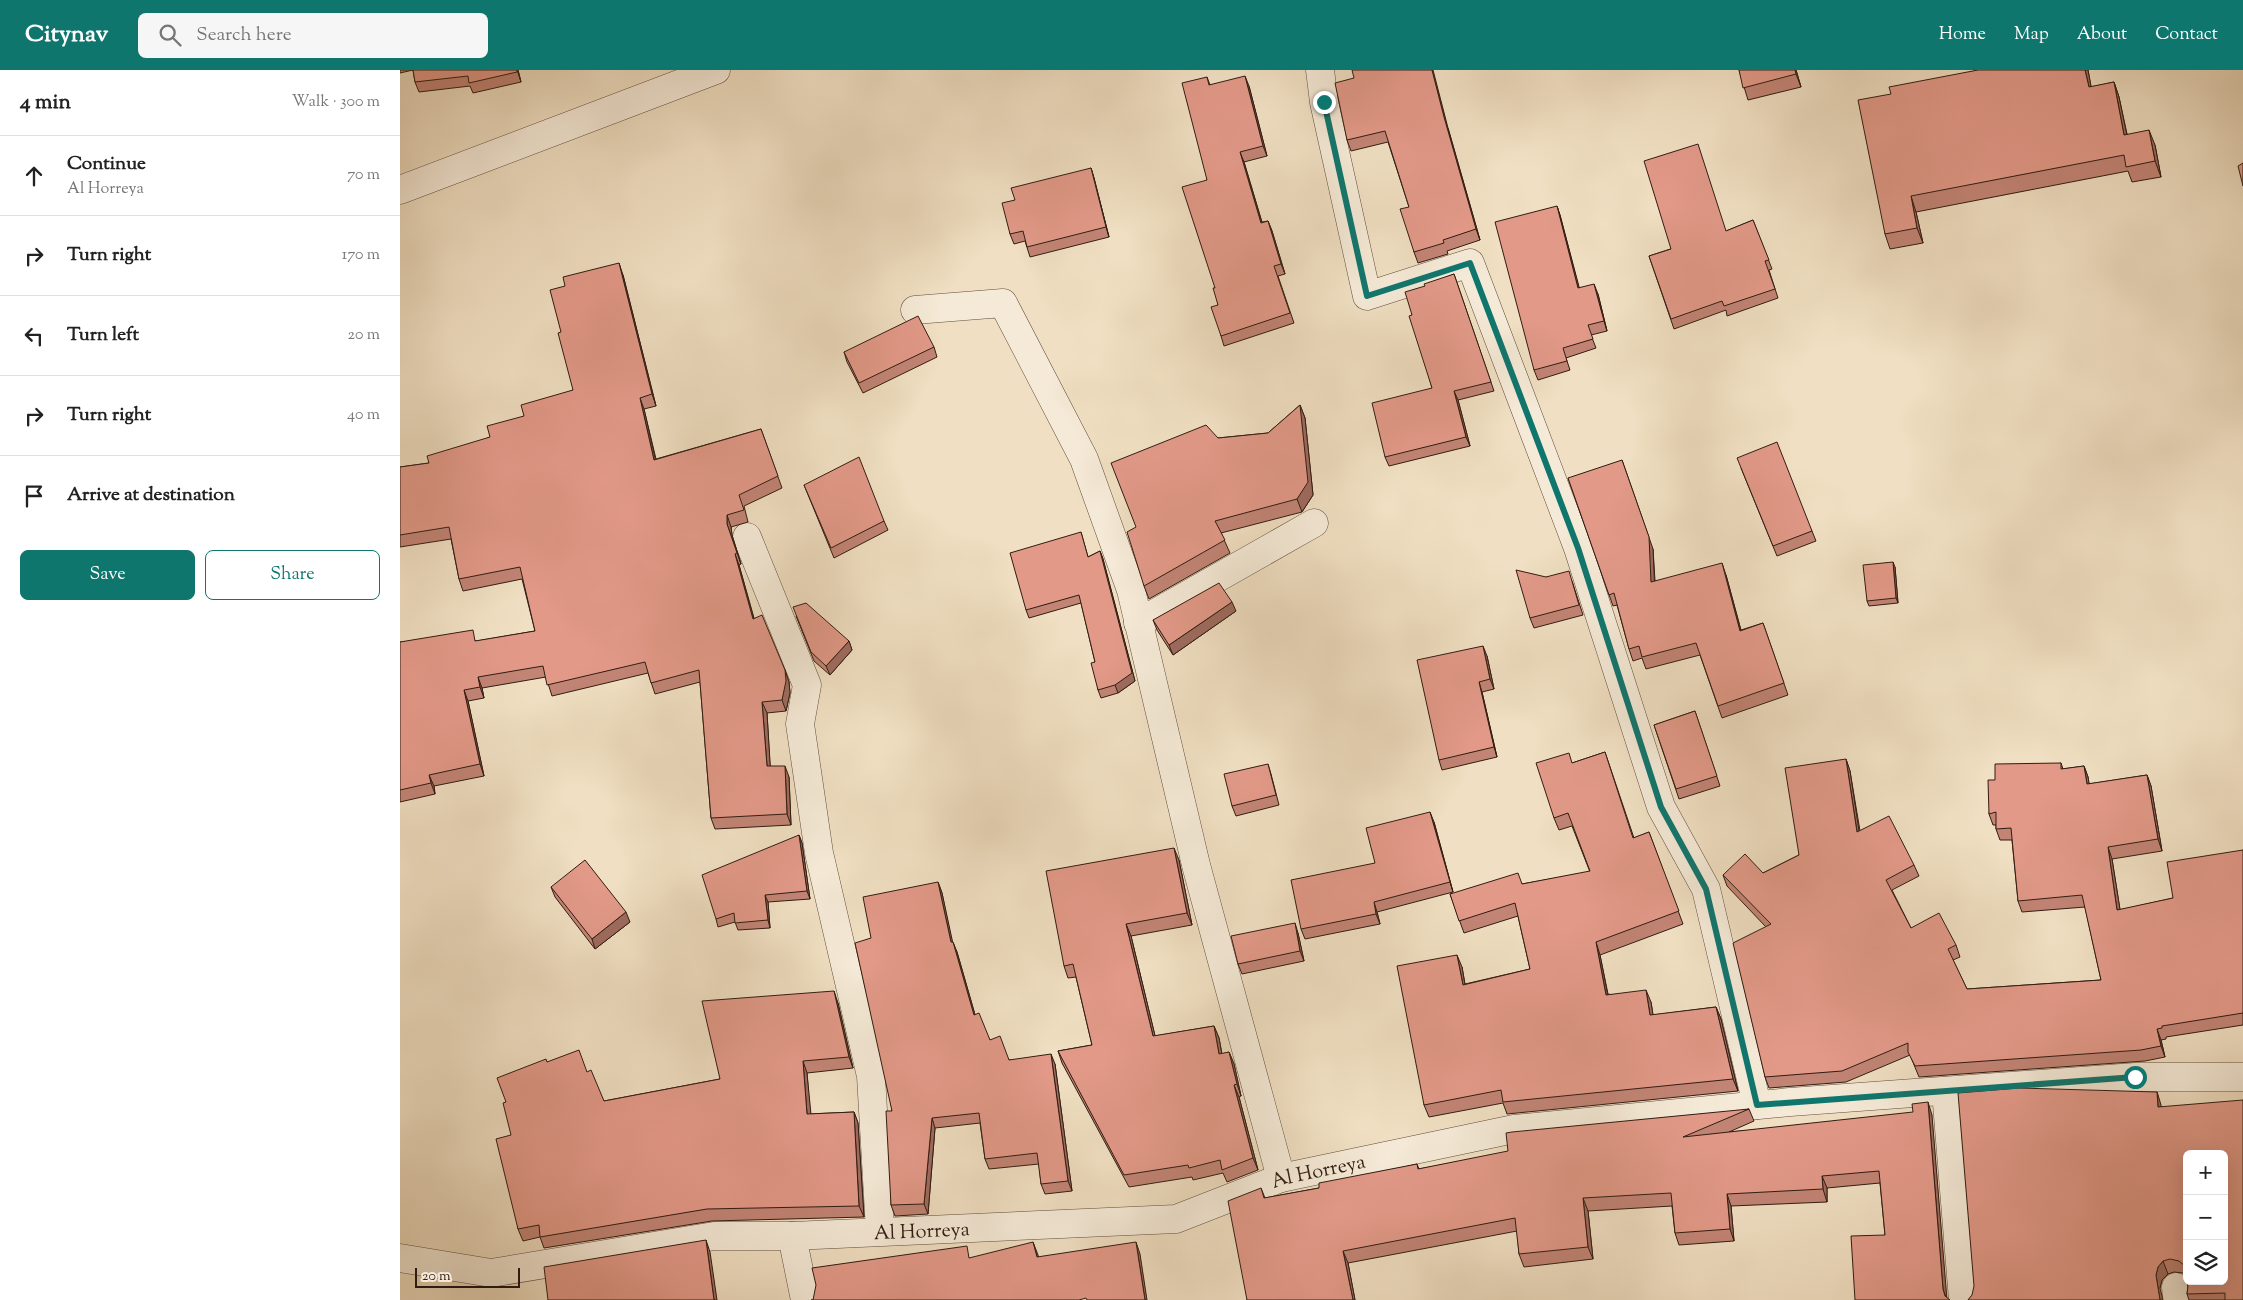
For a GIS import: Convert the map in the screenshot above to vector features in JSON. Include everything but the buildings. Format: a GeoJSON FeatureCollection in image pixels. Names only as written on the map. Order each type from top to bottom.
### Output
{"type":"FeatureCollection","features":[{"type":"Feature","properties":{"kind":"street"},"geometry":{"type":"LineString","coordinates":[[400,190],[716,70]]}},
{"type":"Feature","properties":{"kind":"street"},"geometry":{"type":"LineString","coordinates":[[1320,70],[1324,102],[1367,296],[1470,263],[1578,548],[1661,807],[1706,889],[1757,1105]]}},
{"type":"Feature","properties":{"kind":"street"},"geometry":{"type":"LineString","coordinates":[[915,310],[1003,303],[1084,459],[1131,590],[1196,865],[1281,1178]]}},
{"type":"Feature","properties":{"kind":"street"},"geometry":{"type":"LineString","coordinates":[[1138,623],[1314,524]]}},
{"type":"Feature","properties":{"kind":"street"},"geometry":{"type":"LineString","coordinates":[[748,537],[807,685],[800,724],[819,853],[871,1076],[880,1231]]}},
{"type":"Feature","properties":{"kind":"street","name":"Al Horreya"},"geometry":{"type":"LineString","coordinates":[[400,1258],[491,1273],[714,1236],[792,1236],[1176,1218],[1281,1178],[1514,1129],[1757,1105],[2135,1077],[2243,1077]]}},
{"type":"Feature","properties":{"kind":"street"},"geometry":{"type":"LineString","coordinates":[[1946,1091],[1963,1300]]}},
{"type":"Feature","properties":{"kind":"street"},"geometry":{"type":"LineString","coordinates":[[792,1236],[805,1300]]}},
{"type":"Feature","properties":{"kind":"route"},"geometry":{"type":"LineString","coordinates":[[1324,102],[1367,296],[1470,263],[1578,548],[1630,716],[1661,807],[1706,889],[1757,1105],[2135,1077]]}}]}
